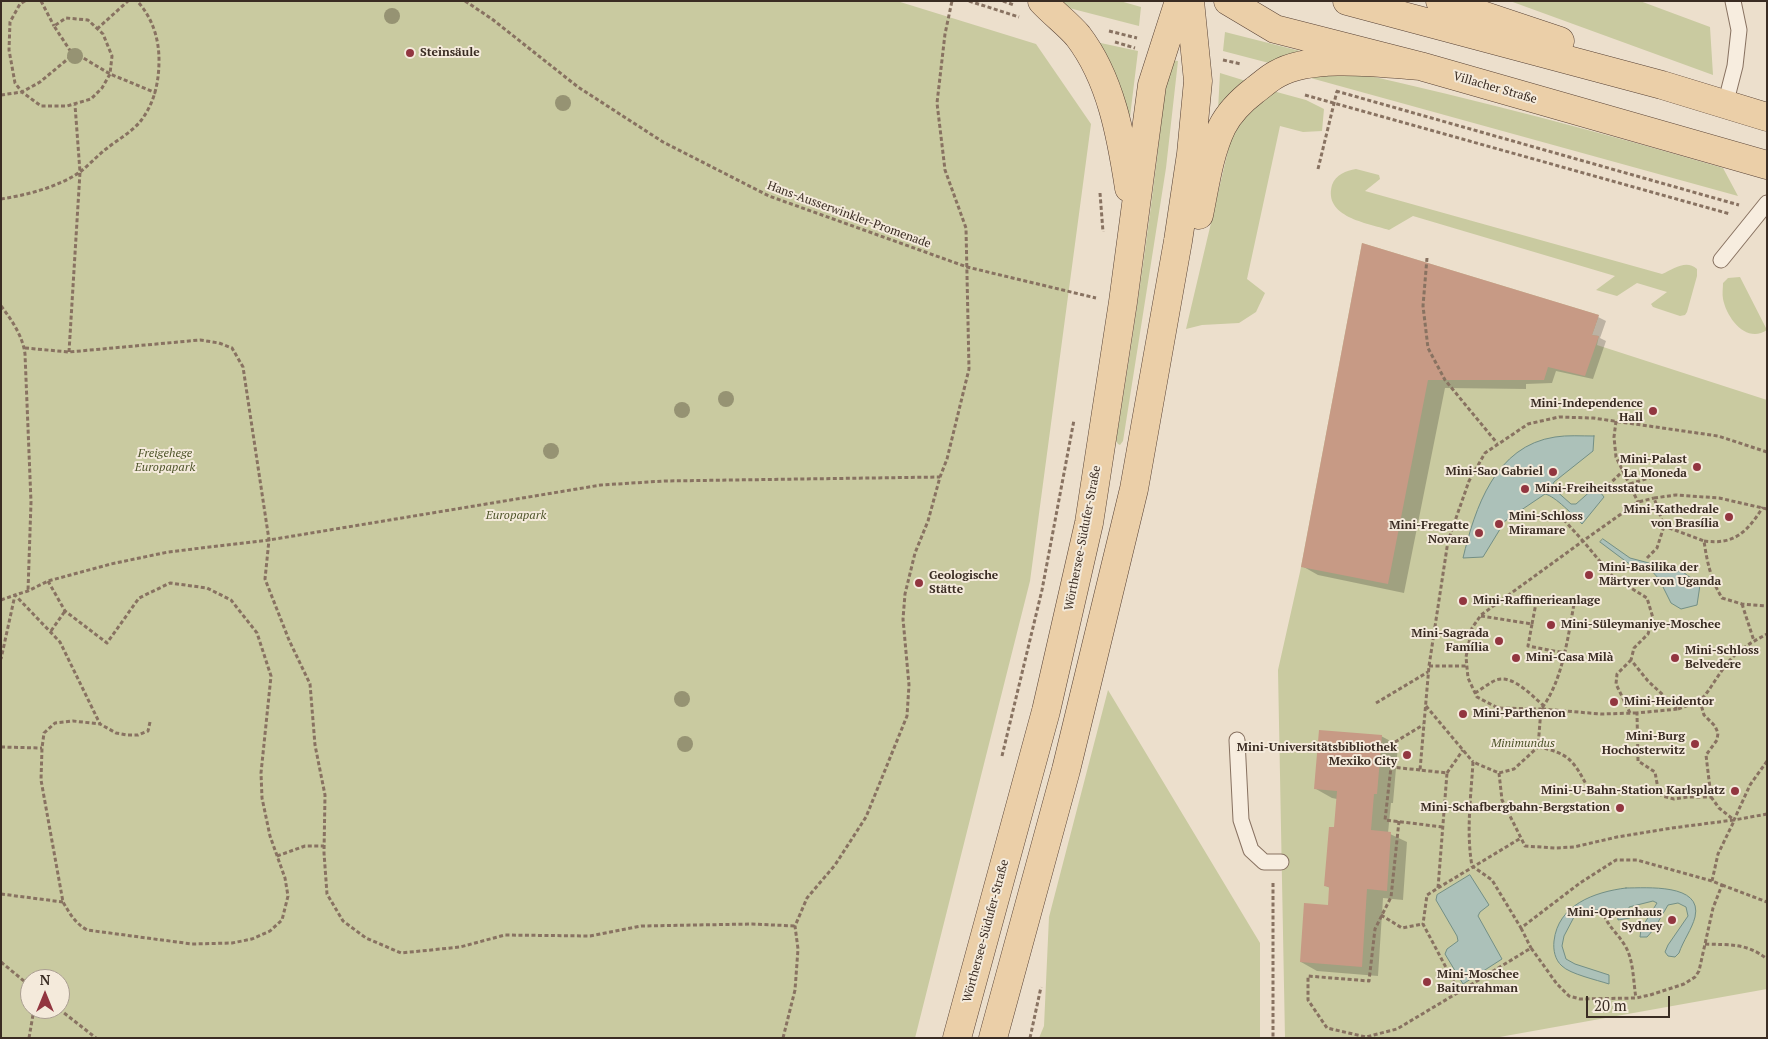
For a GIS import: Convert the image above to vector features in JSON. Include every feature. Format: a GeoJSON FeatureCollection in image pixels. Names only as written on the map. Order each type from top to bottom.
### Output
{"type":"FeatureCollection","features":[{"type":"Feature","properties":{"kind":"main road"},"geometry":{"type":"LineString","coordinates":[[1042,1],[1077,35],[1099,70],[1122,140],[1134,217]]}},
{"type":"Feature","properties":{"kind":"main road","name":"Wörthersee-Südufer-Straße"},"geometry":{"type":"LineString","coordinates":[[957,1038],[1046,711],[1089,523],[1123,302],[1152,85],[1179,1]]}},
{"type":"Feature","properties":{"kind":"main road"},"geometry":{"type":"LineString","coordinates":[[1134,489],[1178,241],[1191,154],[1198,81],[1190,1]]}},
{"type":"Feature","properties":{"kind":"main road","name":"Villacher Straße"},"geometry":{"type":"LineString","coordinates":[[1228,1],[1275,29],[1420,66],[1767,165]]}},
{"type":"Feature","properties":{"kind":"main road"},"geometry":{"type":"LineString","coordinates":[[1347,1],[1662,85],[1767,117]]}},
{"type":"Feature","properties":{"kind":"main road"},"geometry":{"type":"LineString","coordinates":[[1440,1],[1597,53],[1662,85]]}},
{"type":"Feature","properties":{"kind":"main road"},"geometry":{"type":"LineString","coordinates":[[993,1038],[1066,770],[1134,489],[1170,356],[1208,171],[1222,127],[1231,111],[1247,96],[1277,74],[1308,64],[1370,62],[1420,66]]}},
{"type":"Feature","properties":{"kind":"lane"},"geometry":{"type":"LineString","coordinates":[[1725,105],[1735,66],[1739,30],[1733,1]]}},
{"type":"Feature","properties":{"kind":"lane"},"geometry":{"type":"LineString","coordinates":[[1720,260],[1760,211]]}},
{"type":"Feature","properties":{"kind":"lane"},"geometry":{"type":"LineString","coordinates":[[1237,740],[1241,820],[1251,850],[1264,862],[1277,862]]}},
{"type":"Feature","properties":{"kind":"path"},"geometry":{"type":"LineString","coordinates":[[25,1],[20,4],[10,22],[9,50],[15,83],[22,92],[41,106],[67,106],[91,100],[102,88],[110,74],[112,56],[103,34],[88,20],[66,18],[54,26]]}},
{"type":"Feature","properties":{"kind":"path"},"geometry":{"type":"LineString","coordinates":[[40,1],[73,55]]}},
{"type":"Feature","properties":{"kind":"path"},"geometry":{"type":"LineString","coordinates":[[97,29],[128,1]]}},
{"type":"Feature","properties":{"kind":"path"},"geometry":{"type":"LineString","coordinates":[[1,199],[21,196],[80,172],[138,124],[156,93],[159,74],[159,50],[152,23],[145,10],[137,1]]}},
{"type":"Feature","properties":{"kind":"path","name":"Hans-Ausserwinkler-Promenade"},"geometry":{"type":"LineString","coordinates":[[465,1],[492,18],[578,87],[663,142],[768,196],[967,268],[1097,299],[1098,289]]}},
{"type":"Feature","properties":{"kind":"path"},"geometry":{"type":"LineString","coordinates":[[783,1038],[795,990],[798,948],[795,926],[807,898],[835,865],[866,817],[907,716],[909,685],[904,619],[905,594],[915,553],[928,520],[947,459],[969,369],[966,228],[944,170],[937,103],[944,34],[952,1]]}},
{"type":"Feature","properties":{"kind":"path"},"geometry":{"type":"LineString","coordinates":[[969,1],[1020,17]]}},
{"type":"Feature","properties":{"kind":"path"},"geometry":{"type":"LineString","coordinates":[[1,95],[22,92],[40,82],[75,53],[110,74],[156,93]]}},
{"type":"Feature","properties":{"kind":"path"},"geometry":{"type":"LineString","coordinates":[[1328,88],[1760,211]]}},
{"type":"Feature","properties":{"kind":"path"},"geometry":{"type":"LineString","coordinates":[[1318,169],[1337,91]]}},
{"type":"Feature","properties":{"kind":"path"},"geometry":{"type":"LineString","coordinates":[[1300,94],[1760,211]]}},
{"type":"Feature","properties":{"kind":"path"},"geometry":{"type":"LineString","coordinates":[[69,352],[80,172],[74,105]]}},
{"type":"Feature","properties":{"kind":"path"},"geometry":{"type":"LineString","coordinates":[[1099,183],[1102,242]]}},
{"type":"Feature","properties":{"kind":"path"},"geometry":{"type":"LineString","coordinates":[[1426,262],[1427,258],[1423,306],[1428,348],[1445,380],[1498,443]]}},
{"type":"Feature","properties":{"kind":"path"},"geometry":{"type":"LineString","coordinates":[[1,306],[12,320],[24,348],[31,502],[28,591]]}},
{"type":"Feature","properties":{"kind":"path"},"geometry":{"type":"LineString","coordinates":[[24,348],[69,352],[200,340],[219,343],[232,348],[243,367],[269,540],[265,579],[289,640],[310,684],[315,745],[325,794],[324,846],[328,894],[343,921],[366,938],[401,953],[460,947],[505,935],[590,936],[641,926],[752,924],[795,926]]}},
{"type":"Feature","properties":{"kind":"path"},"geometry":{"type":"LineString","coordinates":[[1000,765],[1042,590],[1075,415]]}},
{"type":"Feature","properties":{"kind":"path"},"geometry":{"type":"LineString","coordinates":[[1420,770],[1428,672],[1448,540],[1469,481],[1485,453],[1528,424],[1559,417],[1593,418],[1718,436],[1767,452]]}},
{"type":"Feature","properties":{"kind":"path"},"geometry":{"type":"LineString","coordinates":[[1616,421],[1614,437],[1616,457],[1638,502]]}},
{"type":"Feature","properties":{"kind":"path"},"geometry":{"type":"LineString","coordinates":[[1603,490],[1623,471]]}},
{"type":"Feature","properties":{"kind":"path"},"geometry":{"type":"LineString","coordinates":[[1630,484],[1658,475]]}},
{"type":"Feature","properties":{"kind":"path"},"geometry":{"type":"LineString","coordinates":[[1,600],[48,582],[111,564],[168,552],[269,540],[600,485],[664,481],[940,477]]}},
{"type":"Feature","properties":{"kind":"path"},"geometry":{"type":"LineString","coordinates":[[1664,526],[1704,540],[1717,542],[1734,539],[1751,525],[1765,508],[1719,498],[1676,495],[1638,502],[1481,615],[1472,628],[1466,657],[1468,678],[1477,697],[1498,708],[1541,709],[1601,714],[1678,709],[1700,701],[1730,660],[1742,648],[1767,634]]}},
{"type":"Feature","properties":{"kind":"path"},"geometry":{"type":"LineString","coordinates":[[1647,558],[1657,548],[1664,526],[1654,498]]}},
{"type":"Feature","properties":{"kind":"path"},"geometry":{"type":"LineString","coordinates":[[1556,510],[1613,577],[1647,598],[1653,618],[1648,634],[1634,648],[1632,660],[1617,674],[1616,684],[1630,713]]}},
{"type":"Feature","properties":{"kind":"path"},"geometry":{"type":"LineString","coordinates":[[1704,540],[1707,566],[1714,585],[1722,598],[1742,604],[1767,606]]}},
{"type":"Feature","properties":{"kind":"path"},"geometry":{"type":"LineString","coordinates":[[48,582],[65,611],[107,643],[139,598],[170,583],[207,588],[231,600],[257,633],[271,676],[261,773],[264,808],[270,836],[286,878],[288,896],[282,920],[270,931],[232,943],[192,944],[87,930],[80,926],[71,916],[63,902],[40,780],[44,733],[55,723],[73,721],[100,724],[116,733],[138,735],[148,731],[150,722]]}},
{"type":"Feature","properties":{"kind":"path"},"geometry":{"type":"LineString","coordinates":[[15,595],[60,642],[100,724]]}},
{"type":"Feature","properties":{"kind":"path"},"geometry":{"type":"LineString","coordinates":[[1,659],[15,595]]}},
{"type":"Feature","properties":{"kind":"path"},"geometry":{"type":"LineString","coordinates":[[1425,706],[1473,762],[1499,773],[1514,769],[1538,747],[1541,709],[1548,700],[1565,653],[1574,604],[1537,598],[1528,646],[1565,653]]}},
{"type":"Feature","properties":{"kind":"path"},"geometry":{"type":"LineString","coordinates":[[1742,604],[1754,641]]}},
{"type":"Feature","properties":{"kind":"path"},"geometry":{"type":"LineString","coordinates":[[51,631],[65,611]]}},
{"type":"Feature","properties":{"kind":"path"},"geometry":{"type":"LineString","coordinates":[[1481,615],[1532,624]]}},
{"type":"Feature","properties":{"kind":"path"},"geometry":{"type":"LineString","coordinates":[[1632,660],[1648,682],[1678,709]]}},
{"type":"Feature","properties":{"kind":"path"},"geometry":{"type":"LineString","coordinates":[[1429,666],[1467,666]]}},
{"type":"Feature","properties":{"kind":"path"},"geometry":{"type":"LineString","coordinates":[[1376,703],[1428,672]]}},
{"type":"Feature","properties":{"kind":"path"},"geometry":{"type":"LineString","coordinates":[[1475,693],[1496,680],[1507,679],[1518,685],[1544,706]]}},
{"type":"Feature","properties":{"kind":"path"},"geometry":{"type":"LineString","coordinates":[[1700,701],[1704,715],[1715,726],[1718,733],[1717,740],[1706,756],[1711,797],[1719,808],[1734,820]]}},
{"type":"Feature","properties":{"kind":"path"},"geometry":{"type":"LineString","coordinates":[[1637,713],[1638,761],[1655,772],[1658,789],[1662,796],[1674,799],[1711,797]]}},
{"type":"Feature","properties":{"kind":"path"},"geometry":{"type":"LineString","coordinates":[[1395,742],[1424,724]]}},
{"type":"Feature","properties":{"kind":"path"},"geometry":{"type":"LineString","coordinates":[[1,747],[42,748]]}},
{"type":"Feature","properties":{"kind":"path"},"geometry":{"type":"LineString","coordinates":[[1538,747],[1556,750],[1567,757],[1582,776],[1588,788]]}},
{"type":"Feature","properties":{"kind":"path"},"geometry":{"type":"LineString","coordinates":[[1438,888],[1447,773],[1462,750]]}},
{"type":"Feature","properties":{"kind":"path"},"geometry":{"type":"LineString","coordinates":[[1712,881],[1718,854],[1750,785],[1767,760]]}},
{"type":"Feature","properties":{"kind":"path"},"geometry":{"type":"LineString","coordinates":[[1473,762],[1470,819],[1472,866],[1492,880],[1531,948],[1557,984],[1569,996],[1580,999],[1636,998],[1684,984],[1695,977],[1699,971],[1713,908],[1722,885]]}},
{"type":"Feature","properties":{"kind":"path"},"geometry":{"type":"LineString","coordinates":[[1443,827],[1385,820],[1391,767],[1447,773]]}},
{"type":"Feature","properties":{"kind":"path"},"geometry":{"type":"LineString","coordinates":[[1499,773],[1502,800],[1525,846],[1574,847],[1654,831],[1767,814]]}},
{"type":"Feature","properties":{"kind":"path"},"geometry":{"type":"LineString","coordinates":[[1399,821],[1391,897],[1375,929],[1369,981],[1308,976],[1308,1000],[1327,1028],[1366,1037],[1398,1028],[1531,948]]}},
{"type":"Feature","properties":{"kind":"path"},"geometry":{"type":"LineString","coordinates":[[1459,992],[1423,924],[1427,895],[1521,838]]}},
{"type":"Feature","properties":{"kind":"path"},"geometry":{"type":"LineString","coordinates":[[278,856],[305,846],[324,846]]}},
{"type":"Feature","properties":{"kind":"path"},"geometry":{"type":"LineString","coordinates":[[1521,928],[1580,883],[1616,860],[1637,860],[1712,881],[1767,902]]}},
{"type":"Feature","properties":{"kind":"path"},"geometry":{"type":"LineString","coordinates":[[1273,1038],[1277,862]]}},
{"type":"Feature","properties":{"kind":"path"},"geometry":{"type":"LineString","coordinates":[[1,894],[63,902]]}},
{"type":"Feature","properties":{"kind":"path"},"geometry":{"type":"LineString","coordinates":[[1381,915],[1402,928],[1423,924]]}},
{"type":"Feature","properties":{"kind":"path"},"geometry":{"type":"LineString","coordinates":[[1604,915],[1609,926],[1624,944],[1630,956],[1636,998]]}},
{"type":"Feature","properties":{"kind":"path"},"geometry":{"type":"LineString","coordinates":[[1706,944],[1739,945],[1757,951],[1767,959]]}},
{"type":"Feature","properties":{"kind":"path"},"geometry":{"type":"LineString","coordinates":[[1,962],[20,978]]}},
{"type":"Feature","properties":{"kind":"path"},"geometry":{"type":"LineString","coordinates":[[1030,1038],[1041,987]]}},
{"type":"Feature","properties":{"kind":"path"},"geometry":{"type":"LineString","coordinates":[[70,1018],[96,1038]]}},
{"type":"Feature","properties":{"kind":"path"},"geometry":{"type":"LineString","coordinates":[[29,1038],[32,1019]]}},
{"type":"Feature","properties":{"kind":"green space","name":"Europapark"},"geometry":{"type":"Polygon","coordinates":[[[1,1],[897,1],[1036,44],[1091,124],[1030,581],[915,1038],[1,1038],[1,1]]]}},
{"type":"Feature","properties":{"kind":"green space"},"geometry":{"type":"Polygon","coordinates":[[[1061,1],[1120,1],[1141,7],[1139,26],[1069,8],[1061,1]]]}},
{"type":"Feature","properties":{"kind":"green space"},"geometry":{"type":"Polygon","coordinates":[[[1510,1],[1640,1],[1710,27],[1713,75],[1510,1]]]}},
{"type":"Feature","properties":{"kind":"green space"},"geometry":{"type":"Polygon","coordinates":[[[1225,32],[1304,52],[1269,63],[1223,51],[1225,32]]]}},
{"type":"Feature","properties":{"kind":"green space"},"geometry":{"type":"Polygon","coordinates":[[[1096,42],[1138,51],[1129,125],[1096,42]]]}},
{"type":"Feature","properties":{"kind":"green space"},"geometry":{"type":"Polygon","coordinates":[[[1168,60],[1178,61],[1166,168],[1123,441],[1120,445],[1116,441],[1145,250],[1168,60]]]}},
{"type":"Feature","properties":{"kind":"green space"},"geometry":{"type":"Polygon","coordinates":[[[1353,72],[1539,117],[1723,168],[1738,196],[1307,77],[1353,72]]]}},
{"type":"Feature","properties":{"kind":"green space"},"geometry":{"type":"Polygon","coordinates":[[[1220,73],[1246,81],[1218,110],[1220,73]]]}},
{"type":"Feature","properties":{"kind":"green space"},"geometry":{"type":"Polygon","coordinates":[[[1273,91],[1306,100],[1324,109],[1322,131],[1303,132],[1280,126],[1247,279],[1265,293],[1256,312],[1239,323],[1202,325],[1186,329],[1231,138],[1252,107],[1273,91]]]}},
{"type":"Feature","properties":{"kind":"green space"},"geometry":{"type":"Polygon","coordinates":[[[1356,169],[1379,175],[1380,179],[1365,191],[1662,274],[1680,266],[1693,266],[1697,269],[1697,276],[1687,312],[1685,315],[1680,316],[1653,307],[1651,304],[1667,292],[1637,283],[1617,296],[1596,290],[1615,276],[1413,216],[1389,230],[1349,217],[1334,205],[1331,196],[1332,185],[1345,172],[1356,169]]]}},
{"type":"Feature","properties":{"kind":"green space","name":"Minimundus"},"geometry":{"type":"Polygon","coordinates":[[[1362,243],[1599,315],[1592,335],[1599,336],[1597,345],[1767,400],[1767,989],[1494,1038],[1285,1038],[1278,670],[1300,572],[1362,243]]]}},
{"type":"Feature","properties":{"kind":"green space"},"geometry":{"type":"Polygon","coordinates":[[[1740,277],[1767,330],[1760,334],[1745,332],[1733,321],[1725,307],[1723,283],[1728,278],[1740,277]]]}},
{"type":"Feature","properties":{"kind":"green space"},"geometry":{"type":"Polygon","coordinates":[[[1108,690],[1260,943],[1260,1038],[1039,1038],[1044,1026],[1049,917],[1108,690]]]}},
{"type":"Feature","properties":{"kind":"shaded area"},"geometry":{"type":"Polygon","coordinates":[[[1594,436],[1593,451],[1554,482],[1552,486],[1571,504],[1576,504],[1594,488],[1597,488],[1604,497],[1582,524],[1559,502],[1545,494],[1505,521],[1483,557],[1463,558],[1474,519],[1482,500],[1491,482],[1503,466],[1517,453],[1534,443],[1555,437],[1594,436]]]}},
{"type":"Feature","properties":{"kind":"shaded area"},"geometry":{"type":"Polygon","coordinates":[[[1603,539],[1630,558],[1683,572],[1700,585],[1697,605],[1681,609],[1671,603],[1659,579],[1650,569],[1628,563],[1600,542],[1603,539]]]}},
{"type":"Feature","properties":{"kind":"shaded area"},"geometry":{"type":"Polygon","coordinates":[[[1470,875],[1489,905],[1478,916],[1502,959],[1463,984],[1445,954],[1447,949],[1458,941],[1457,936],[1436,900],[1437,895],[1470,875]]]}},
{"type":"Feature","properties":{"kind":"shaded area"},"geometry":{"type":"Polygon","coordinates":[[[1626,888],[1659,888],[1682,893],[1690,898],[1695,906],[1695,917],[1679,953],[1675,957],[1668,956],[1665,952],[1688,916],[1686,907],[1678,903],[1668,905],[1647,937],[1640,937],[1641,929],[1657,903],[1653,901],[1629,907],[1630,918],[1618,920],[1617,909],[1581,911],[1574,917],[1564,936],[1562,946],[1566,959],[1575,964],[1609,975],[1609,984],[1577,974],[1562,966],[1556,958],[1554,941],[1562,918],[1570,909],[1590,897],[1626,888]]]}},
{"type":"Feature","properties":{"kind":"building"},"geometry":{"type":"Polygon","coordinates":[[[1362,243],[1599,315],[1592,335],[1599,336],[1585,376],[1548,367],[1544,380],[1428,380],[1388,584],[1301,567],[1362,243]]]}},
{"type":"Feature","properties":{"kind":"building"},"geometry":{"type":"Polygon","coordinates":[[[1319,730],[1382,735],[1377,794],[1374,794],[1371,830],[1391,832],[1387,891],[1367,889],[1362,967],[1300,962],[1304,903],[1328,905],[1329,887],[1324,886],[1329,827],[1334,827],[1337,791],[1314,789],[1319,730]]]}},
{"type":"Feature","properties":{"kind":"place","name":"Steinsäule"},"geometry":{"type":"Point","coordinates":[410,53]}},
{"type":"Feature","properties":{"kind":"place","name":"Mini-Independence Hall"},"geometry":{"type":"Point","coordinates":[1653,411]}},
{"type":"Feature","properties":{"kind":"place","name":"Mini-Palast La Moneda"},"geometry":{"type":"Point","coordinates":[1697,467]}},
{"type":"Feature","properties":{"kind":"place","name":"Mini-Sao Gabriel"},"geometry":{"type":"Point","coordinates":[1553,472]}},
{"type":"Feature","properties":{"kind":"place","name":"Mini-Freiheitsstatue"},"geometry":{"type":"Point","coordinates":[1525,489]}},
{"type":"Feature","properties":{"kind":"place","name":"Mini-Kathedrale von Brasília"},"geometry":{"type":"Point","coordinates":[1729,517]}},
{"type":"Feature","properties":{"kind":"place","name":"Mini-Schloss Miramare"},"geometry":{"type":"Point","coordinates":[1499,524]}},
{"type":"Feature","properties":{"kind":"place","name":"Mini-Fregatte Novara"},"geometry":{"type":"Point","coordinates":[1479,533]}},
{"type":"Feature","properties":{"kind":"place","name":"Mini-Basilika der Märtyrer von Uganda"},"geometry":{"type":"Point","coordinates":[1589,575]}},
{"type":"Feature","properties":{"kind":"place","name":"Geologische Stätte"},"geometry":{"type":"Point","coordinates":[919,583]}},
{"type":"Feature","properties":{"kind":"place","name":"Mini-Raffinerieanlage"},"geometry":{"type":"Point","coordinates":[1463,601]}},
{"type":"Feature","properties":{"kind":"place","name":"Mini-Süleymaniye-Moschee"},"geometry":{"type":"Point","coordinates":[1551,625]}},
{"type":"Feature","properties":{"kind":"place","name":"Mini-Sagrada Família"},"geometry":{"type":"Point","coordinates":[1499,641]}},
{"type":"Feature","properties":{"kind":"place","name":"Mini-Casa Milà"},"geometry":{"type":"Point","coordinates":[1516,658]}},
{"type":"Feature","properties":{"kind":"place","name":"Mini-Schloss Belvedere"},"geometry":{"type":"Point","coordinates":[1675,658]}},
{"type":"Feature","properties":{"kind":"place","name":"Mini-Heidentor"},"geometry":{"type":"Point","coordinates":[1614,702]}},
{"type":"Feature","properties":{"kind":"place","name":"Mini-Parthenon"},"geometry":{"type":"Point","coordinates":[1463,714]}},
{"type":"Feature","properties":{"kind":"place","name":"Mini-Burg Hochosterwitz"},"geometry":{"type":"Point","coordinates":[1695,744]}},
{"type":"Feature","properties":{"kind":"place","name":"Mini-Universitätsbibliothek Mexiko City"},"geometry":{"type":"Point","coordinates":[1407,755]}},
{"type":"Feature","properties":{"kind":"place","name":"Mini-U-Bahn-Station Karlsplatz"},"geometry":{"type":"Point","coordinates":[1735,791]}},
{"type":"Feature","properties":{"kind":"place","name":"Mini-Schafbergbahn-Bergstation"},"geometry":{"type":"Point","coordinates":[1620,808]}},
{"type":"Feature","properties":{"kind":"place","name":"Mini-Opernhaus Sydney"},"geometry":{"type":"Point","coordinates":[1672,920]}},
{"type":"Feature","properties":{"kind":"place","name":"Mini-Moschee Baiturrahman"},"geometry":{"type":"Point","coordinates":[1427,982]}},
{"type":"Feature","properties":{"kind":"park label","name":"Freigehege Europapark"},"geometry":{"type":"Point","coordinates":[165,461]}}]}
